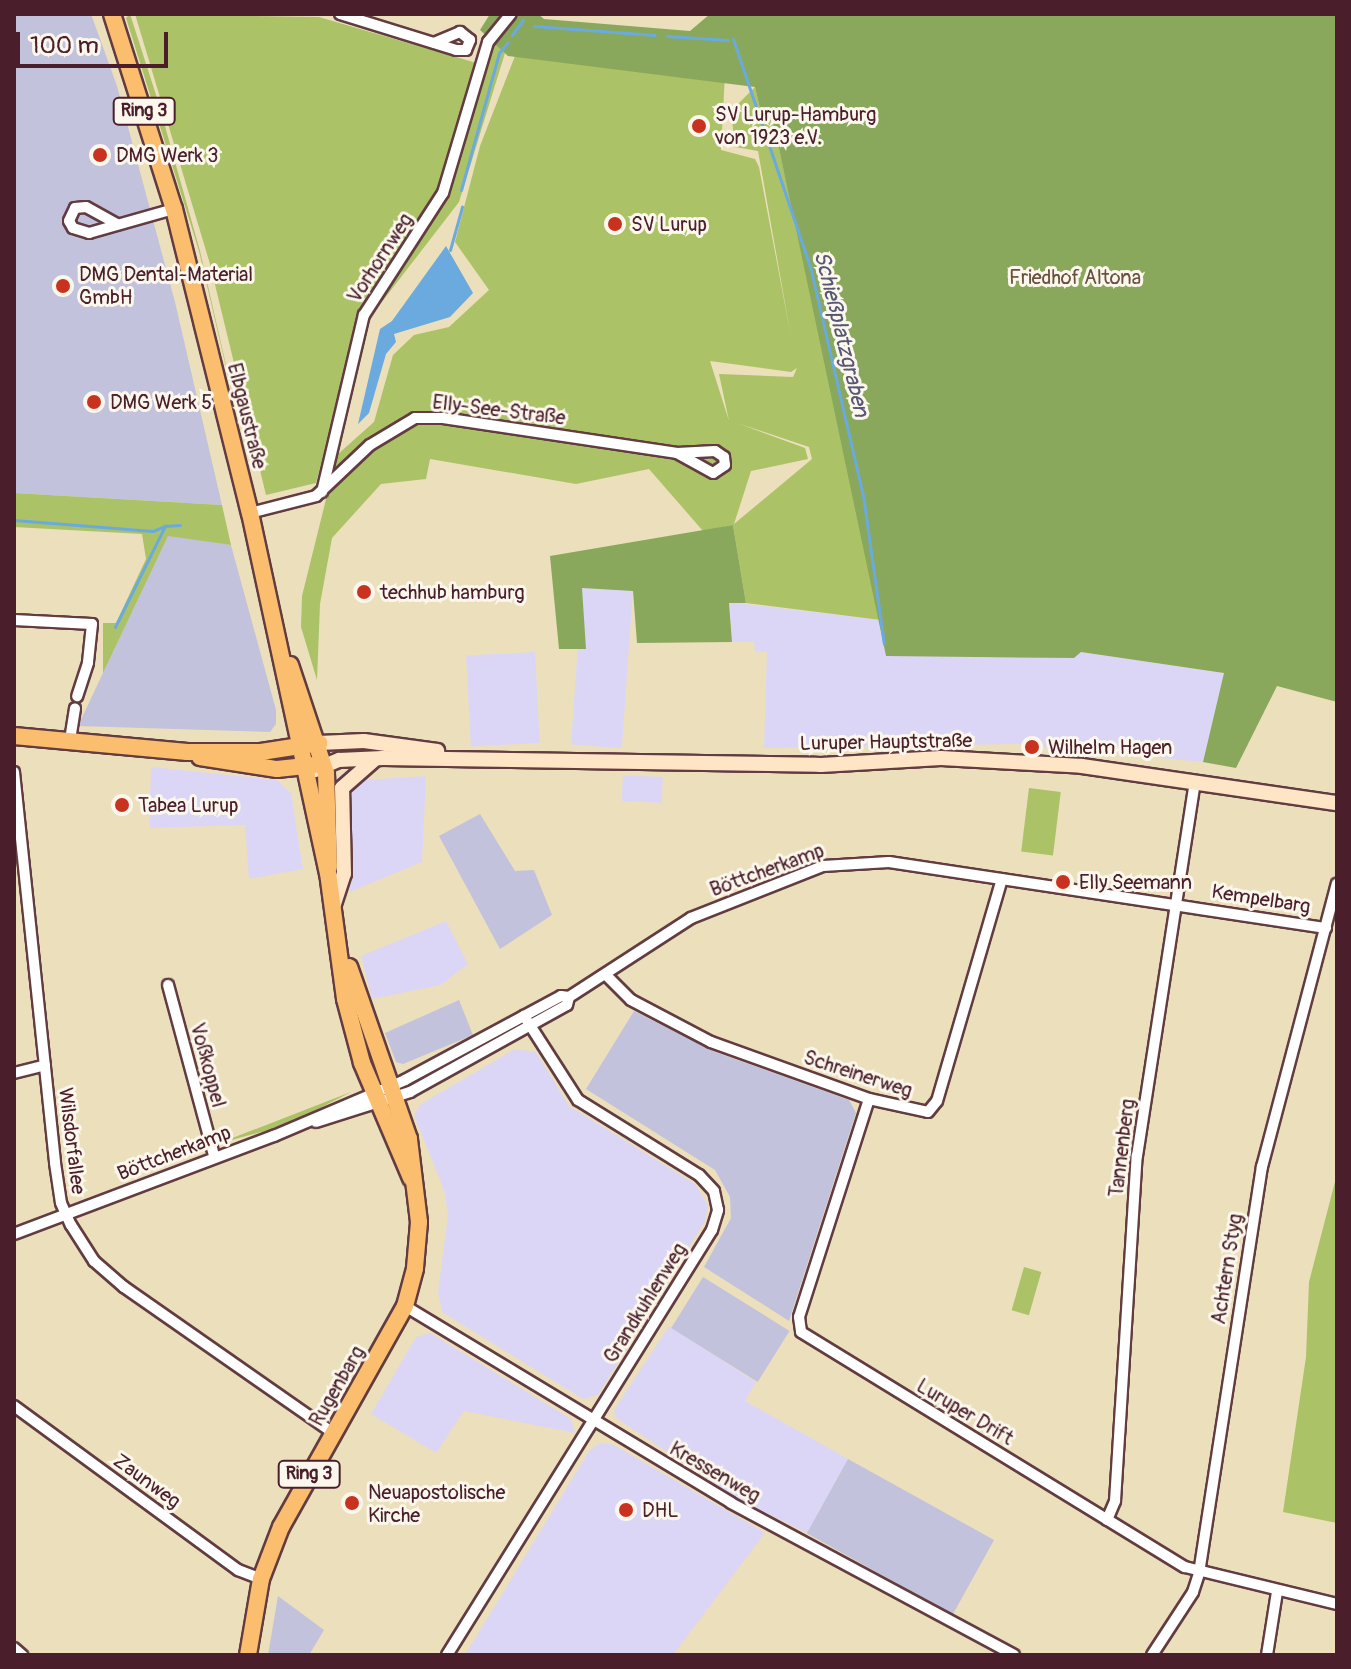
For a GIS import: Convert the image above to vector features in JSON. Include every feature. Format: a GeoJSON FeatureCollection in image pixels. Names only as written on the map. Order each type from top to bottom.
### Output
{"type":"FeatureCollection","features":[{"type":"Feature","properties":{"kind":"main road","name":"Elbgaustraße"},"geometry":{"type":"LineString","coordinates":[[112,14],[174,209],[278,634],[300,761]]}},
{"type":"Feature","properties":{"kind":"main road","name":"Elbgaustraße"},"geometry":{"type":"LineString","coordinates":[[278,634],[323,749]]}},
{"type":"Feature","properties":{"kind":"main road","name":"Luruper Hauptstraße"},"geometry":{"type":"LineString","coordinates":[[14,736],[300,761]]}},
{"type":"Feature","properties":{"kind":"main road","name":"Luruper Hauptstraße"},"geometry":{"type":"LineString","coordinates":[[187,752],[223,764],[300,761],[323,749],[364,741],[481,759]]}},
{"type":"Feature","properties":{"kind":"main road","name":"Luruper Hauptstraße"},"geometry":{"type":"LineString","coordinates":[[323,749],[376,759],[821,765],[941,758],[1051,763],[1337,803]]}},
{"type":"Feature","properties":{"kind":"main road"},"geometry":{"type":"LineString","coordinates":[[300,761],[323,749]]}},
{"type":"Feature","properties":{"kind":"main road","name":"Rugenbarg"},"geometry":{"type":"LineString","coordinates":[[323,749],[331,825],[328,873]]}},
{"type":"Feature","properties":{"kind":"main road"},"geometry":{"type":"LineString","coordinates":[[333,907],[344,874],[342,788],[376,759]]}},
{"type":"Feature","properties":{"kind":"main road","name":"Rugenbarg"},"geometry":{"type":"LineString","coordinates":[[248,1655],[261,1579],[281,1527],[405,1306],[419,1222],[411,1178],[384,1096],[345,999],[328,873],[300,761]]}},
{"type":"Feature","properties":{"kind":"street"},"geometry":{"type":"LineString","coordinates":[[340,14],[434,43],[464,32],[470,44],[486,49]]}},
{"type":"Feature","properties":{"kind":"street","name":"Vorhornweg"},"geometry":{"type":"LineString","coordinates":[[322,492],[364,315],[443,193],[486,49],[511,14]]}},
{"type":"Feature","properties":{"kind":"street"},"geometry":{"type":"LineString","coordinates":[[117,224],[174,209]]}},
{"type":"Feature","properties":{"kind":"street","name":"Elly-See-Straße"},"geometry":{"type":"LineString","coordinates":[[250,513],[322,492],[370,445],[415,418],[443,418],[677,453]]}},
{"type":"Feature","properties":{"kind":"street"},"geometry":{"type":"LineString","coordinates":[[14,620],[92,624],[88,663],[77,696]]}},
{"type":"Feature","properties":{"kind":"street"},"geometry":{"type":"LineString","coordinates":[[70,740],[75,708]]}},
{"type":"Feature","properties":{"kind":"street","name":"Wilsdorfallee"},"geometry":{"type":"LineString","coordinates":[[14,772],[45,1065],[66,1214],[108,1275],[333,1433]]}},
{"type":"Feature","properties":{"kind":"street","name":"Tannenberg"},"geometry":{"type":"LineString","coordinates":[[1107,1520],[1115,1501],[1137,1156],[1195,781]]}},
{"type":"Feature","properties":{"kind":"street","name":"Böttcherkamp"},"geometry":{"type":"LineString","coordinates":[[384,1096],[561,996],[569,997],[691,918],[808,870],[871,861],[1002,879]]}},
{"type":"Feature","properties":{"kind":"street","name":"Kempelbarg"},"geometry":{"type":"LineString","coordinates":[[1002,879],[1326,928]]}},
{"type":"Feature","properties":{"kind":"street","name":"Schreinerweg"},"geometry":{"type":"LineString","coordinates":[[606,975],[631,1000],[691,1033],[869,1099],[922,1113],[933,1108],[1002,879]]}},
{"type":"Feature","properties":{"kind":"street","name":"Achtern Styg"},"geometry":{"type":"LineString","coordinates":[[1152,1655],[1193,1592],[1199,1573],[1262,1167],[1337,884]]}},
{"type":"Feature","properties":{"kind":"street","name":"Voßkoppel"},"geometry":{"type":"LineString","coordinates":[[168,985],[214,1155]]}},
{"type":"Feature","properties":{"kind":"street","name":"Böttcherkamp"},"geometry":{"type":"LineString","coordinates":[[14,1234],[214,1155],[384,1096],[531,1027],[567,1005],[569,997]]}},
{"type":"Feature","properties":{"kind":"street","name":"Grandkuhlenweg"},"geometry":{"type":"LineString","coordinates":[[447,1655],[712,1230],[717,1200],[699,1175],[578,1100],[524,1016]]}},
{"type":"Feature","properties":{"kind":"street"},"geometry":{"type":"LineString","coordinates":[[14,1073],[45,1065]]}},
{"type":"Feature","properties":{"kind":"street","name":"Luruper Drift"},"geometry":{"type":"LineString","coordinates":[[869,1099],[799,1317],[801,1332],[1199,1573],[1337,1604]]}},
{"type":"Feature","properties":{"kind":"street","name":"Kressenweg"},"geometry":{"type":"LineString","coordinates":[[405,1306],[741,1509],[1014,1655]]}},
{"type":"Feature","properties":{"kind":"street","name":"Zaunweg"},"geometry":{"type":"LineString","coordinates":[[14,1406],[238,1570],[261,1579]]}},
{"type":"Feature","properties":{"kind":"street"},"geometry":{"type":"LineString","coordinates":[[1267,1655],[1277,1592]]}},
{"type":"Feature","properties":{"kind":"street"},"geometry":{"type":"LineString","coordinates":[[14,1648],[22,1655]]}},
{"type":"Feature","properties":{"kind":"shaded area"},"geometry":{"type":"Polygon","coordinates":[[[14,14],[91,14],[117,86],[175,302],[222,505],[14,493],[14,14]]]}},
{"type":"Feature","properties":{"kind":"shaded area"},"geometry":{"type":"Polygon","coordinates":[[[168,535],[231,545],[276,710],[276,724],[270,732],[78,726],[168,535]]]}},
{"type":"Feature","properties":{"kind":"shaded area"},"geometry":{"type":"Polygon","coordinates":[[[582,587],[633,591],[622,748],[571,745],[582,587]]]}},
{"type":"Feature","properties":{"kind":"shaded area"},"geometry":{"type":"Polygon","coordinates":[[[729,602],[881,620],[886,656],[1081,652],[1224,673],[1203,762],[1015,744],[764,748],[767,652],[755,651],[754,642],[732,642],[729,602]]]}},
{"type":"Feature","properties":{"kind":"shaded area"},"geometry":{"type":"Polygon","coordinates":[[[535,652],[540,743],[471,746],[466,656],[535,652]]]}},
{"type":"Feature","properties":{"kind":"shaded area"},"geometry":{"type":"Polygon","coordinates":[[[151,767],[277,780],[291,793],[303,869],[249,879],[245,825],[149,828],[151,767]]]}},
{"type":"Feature","properties":{"kind":"shaded area"},"geometry":{"type":"Polygon","coordinates":[[[623,775],[663,777],[662,803],[622,801],[623,775]]]}},
{"type":"Feature","properties":{"kind":"shaded area"},"geometry":{"type":"Polygon","coordinates":[[[426,776],[422,862],[350,892],[347,816],[352,788],[366,780],[426,776]]]}},
{"type":"Feature","properties":{"kind":"shaded area"},"geometry":{"type":"Polygon","coordinates":[[[480,814],[515,871],[534,870],[552,915],[500,949],[439,836],[480,814]]]}},
{"type":"Feature","properties":{"kind":"shaded area"},"geometry":{"type":"Polygon","coordinates":[[[446,921],[468,964],[441,985],[372,999],[361,956],[446,921]]]}},
{"type":"Feature","properties":{"kind":"shaded area"},"geometry":{"type":"Polygon","coordinates":[[[459,1000],[473,1035],[403,1064],[396,1062],[385,1033],[459,1000]]]}},
{"type":"Feature","properties":{"kind":"shaded area"},"geometry":{"type":"Polygon","coordinates":[[[634,1011],[715,1052],[849,1100],[856,1113],[789,1321],[704,1267],[731,1218],[730,1197],[715,1170],[586,1089],[634,1011]]]}},
{"type":"Feature","properties":{"kind":"shaded area"},"geometry":{"type":"Polygon","coordinates":[[[515,1049],[536,1052],[569,1106],[695,1184],[708,1205],[705,1221],[598,1395],[583,1399],[442,1312],[438,1292],[448,1215],[444,1190],[414,1115],[421,1104],[515,1049]]]}},
{"type":"Feature","properties":{"kind":"shaded area"},"geometry":{"type":"Polygon","coordinates":[[[703,1277],[790,1331],[758,1382],[671,1328],[703,1277]]]}},
{"type":"Feature","properties":{"kind":"shaded area"},"geometry":{"type":"Polygon","coordinates":[[[669,1326],[756,1382],[745,1401],[848,1459],[807,1533],[740,1500],[616,1418],[614,1410],[669,1326]]]}},
{"type":"Feature","properties":{"kind":"shaded area"},"geometry":{"type":"Polygon","coordinates":[[[430,1333],[571,1419],[575,1433],[464,1411],[436,1453],[371,1414],[416,1337],[430,1333]]]}},
{"type":"Feature","properties":{"kind":"shaded area"},"geometry":{"type":"Polygon","coordinates":[[[600,1443],[614,1445],[765,1533],[673,1655],[465,1655],[589,1451],[600,1443]]]}},
{"type":"Feature","properties":{"kind":"shaded area"},"geometry":{"type":"Polygon","coordinates":[[[848,1459],[994,1540],[953,1614],[807,1533],[848,1459]]]}},
{"type":"Feature","properties":{"kind":"shaded area"},"geometry":{"type":"Polygon","coordinates":[[[278,1596],[324,1630],[309,1655],[268,1655],[278,1596]]]}},
{"type":"Feature","properties":{"kind":"green space"},"geometry":{"type":"Polygon","coordinates":[[[130,14],[200,251],[252,479],[199,251],[126,18],[130,14]]]}},
{"type":"Feature","properties":{"kind":"green space"},"geometry":{"type":"Polygon","coordinates":[[[135,14],[319,17],[480,64],[441,194],[360,312],[316,483],[266,495],[210,264],[135,14]]]}},
{"type":"Feature","properties":{"kind":"green space","name":"Friedhof Altona"},"geometry":{"type":"Polygon","coordinates":[[[490,14],[538,14],[544,19],[690,31],[710,14],[1337,14],[1337,702],[1277,686],[1236,768],[1203,762],[1224,673],[1081,652],[1074,658],[886,656],[773,120],[761,113],[755,87],[508,56],[480,30],[490,14]]]}},
{"type":"Feature","properties":{"kind":"green space"},"geometry":{"type":"Polygon","coordinates":[[[495,43],[505,53],[459,202],[371,316],[449,196],[495,43]]]}},
{"type":"Feature","properties":{"kind":"green space"},"geometry":{"type":"Polygon","coordinates":[[[515,56],[725,74],[721,150],[755,159],[759,167],[791,337],[758,151],[735,147],[731,111],[755,87],[761,113],[773,120],[881,620],[746,603],[733,525],[703,531],[649,469],[576,484],[430,459],[426,479],[381,484],[332,538],[320,604],[317,680],[301,627],[302,596],[337,455],[374,422],[393,355],[414,335],[449,327],[489,290],[455,242],[480,146],[515,56]],[[710,361],[729,421],[719,374],[793,377],[797,368],[791,372],[710,361]],[[737,423],[805,448],[808,459],[751,471],[734,524],[812,459],[809,447],[737,423]]]}},
{"type":"Feature","properties":{"kind":"green space"},"geometry":{"type":"Polygon","coordinates":[[[14,493],[222,505],[231,545],[168,536],[103,673],[103,623],[116,623],[146,559],[142,534],[14,527],[14,493]]]}},
{"type":"Feature","properties":{"kind":"green space"},"geometry":{"type":"Polygon","coordinates":[[[733,525],[746,603],[729,603],[732,642],[637,643],[633,591],[582,588],[586,649],[559,649],[550,556],[733,525]]]}},
{"type":"Feature","properties":{"kind":"green space"},"geometry":{"type":"Polygon","coordinates":[[[1029,788],[1061,792],[1053,855],[1021,852],[1029,788]]]}},
{"type":"Feature","properties":{"kind":"green space"},"geometry":{"type":"Polygon","coordinates":[[[351,1092],[266,1136],[261,1132],[217,1144],[351,1092]]]}},
{"type":"Feature","properties":{"kind":"green space"},"geometry":{"type":"Polygon","coordinates":[[[1337,1174],[1337,1523],[1283,1512],[1306,1357],[1309,1282],[1337,1174]]]}},
{"type":"Feature","properties":{"kind":"green space"},"geometry":{"type":"Polygon","coordinates":[[[1024,1267],[1041,1272],[1029,1315],[1012,1310],[1024,1267]]]}},
{"type":"Feature","properties":{"kind":"water"},"geometry":{"type":"Polygon","coordinates":[[[446,246],[473,293],[450,317],[394,334],[396,342],[386,354],[369,413],[358,424],[380,329],[392,321],[446,246]]]}},
{"type":"Feature","properties":{"kind":"waterway"},"geometry":{"type":"LineString","coordinates":[[512,35],[523,20]]}},
{"type":"Feature","properties":{"kind":"waterway","name":"Schießplatzgraben"},"geometry":{"type":"LineString","coordinates":[[534,26],[655,35]]}},
{"type":"Feature","properties":{"kind":"waterway","name":"Schießplatzgraben"},"geometry":{"type":"LineString","coordinates":[[667,36],[728,40]]}},
{"type":"Feature","properties":{"kind":"waterway","name":"Schießplatzgraben"},"geometry":{"type":"LineString","coordinates":[[733,39],[810,266],[863,495],[884,644]]}},
{"type":"Feature","properties":{"kind":"waterway"},"geometry":{"type":"LineString","coordinates":[[461,190],[499,53],[508,42]]}},
{"type":"Feature","properties":{"kind":"waterway"},"geometry":{"type":"LineString","coordinates":[[450,250],[462,207]]}},
{"type":"Feature","properties":{"kind":"waterway"},"geometry":{"type":"LineString","coordinates":[[14,520],[153,531],[165,526]]}},
{"type":"Feature","properties":{"kind":"waterway"},"geometry":{"type":"LineString","coordinates":[[115,627],[165,526],[180,525]]}},
{"type":"Feature","properties":{"kind":"place","name":"SV Lurup-Hamburg von 1923 e.V."},"geometry":{"type":"Point","coordinates":[699,126]}},
{"type":"Feature","properties":{"kind":"place","name":"DMG Werk 3"},"geometry":{"type":"Point","coordinates":[100,155]}},
{"type":"Feature","properties":{"kind":"place","name":"SV Lurup"},"geometry":{"type":"Point","coordinates":[615,224]}},
{"type":"Feature","properties":{"kind":"place","name":"DMG Dental-Material GmbH"},"geometry":{"type":"Point","coordinates":[63,286]}},
{"type":"Feature","properties":{"kind":"place","name":"DMG Werk 5"},"geometry":{"type":"Point","coordinates":[94,402]}},
{"type":"Feature","properties":{"kind":"place","name":"techhub hamburg"},"geometry":{"type":"Point","coordinates":[364,592]}},
{"type":"Feature","properties":{"kind":"place","name":"Wilhelm Hagen"},"geometry":{"type":"Point","coordinates":[1032,747]}},
{"type":"Feature","properties":{"kind":"place","name":"Tabea Lurup"},"geometry":{"type":"Point","coordinates":[122,805]}},
{"type":"Feature","properties":{"kind":"place","name":"Elly Seemann"},"geometry":{"type":"Point","coordinates":[1063,882]}},
{"type":"Feature","properties":{"kind":"place","name":"Neuapostolische Kirche"},"geometry":{"type":"Point","coordinates":[352,1503]}},
{"type":"Feature","properties":{"kind":"place","name":"DHL"},"geometry":{"type":"Point","coordinates":[626,1510]}}]}
